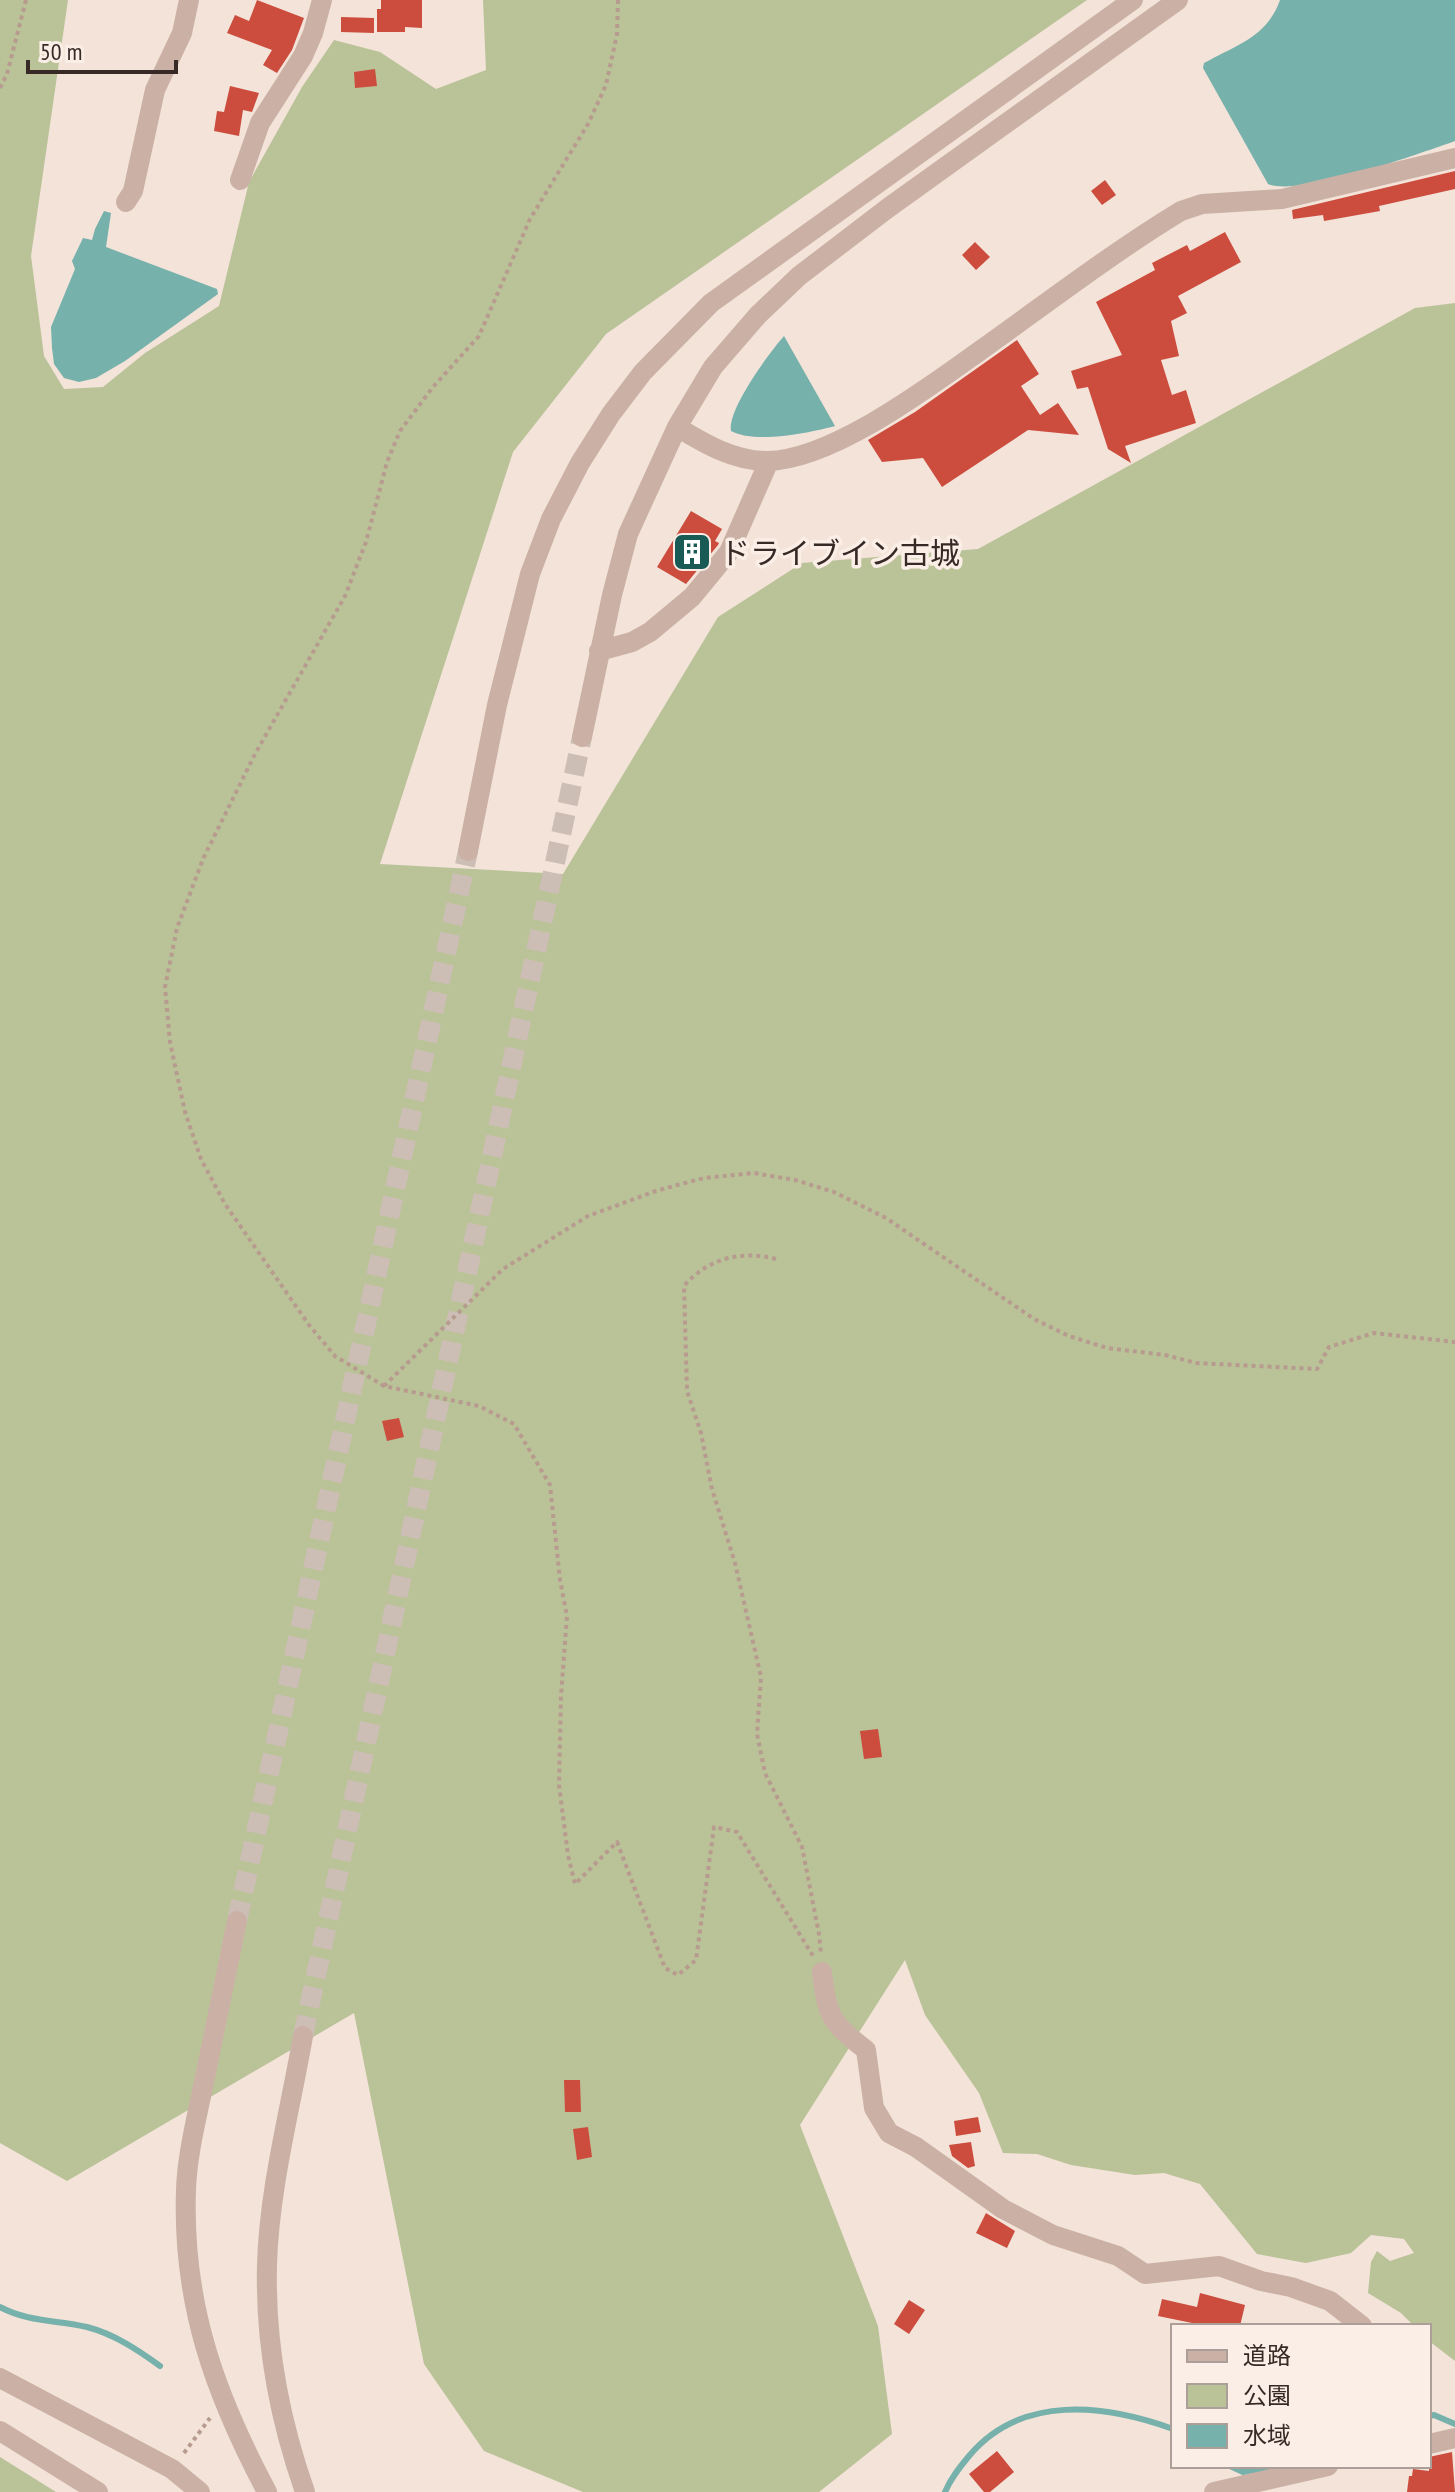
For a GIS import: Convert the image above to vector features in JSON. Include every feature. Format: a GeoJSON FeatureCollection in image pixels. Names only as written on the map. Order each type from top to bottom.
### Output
{"type":"FeatureCollection","features":[{"type":"Feature","properties":{"kind":"street"},"geometry":{"type":"LineString","coordinates":[[126,202],[133,191],[140,164],[155,90],[182,33],[189,0]]}},
{"type":"Feature","properties":{"kind":"street"},"geometry":{"type":"LineString","coordinates":[[240,180],[260,123],[303,56],[322,0]]}},
{"type":"Feature","properties":{"kind":"street"},"geometry":{"type":"LineString","coordinates":[[468,851],[497,705],[530,574],[551,519],[580,463],[611,414],[643,372],[711,303],[1133,0]]}},
{"type":"Feature","properties":{"kind":"street"},"geometry":{"type":"LineString","coordinates":[[582,737],[599,651],[628,534],[677,427],[713,367],[758,315],[799,276],[901,198],[1178,0]]}},
{"type":"Feature","properties":{"kind":"street"},"geometry":{"type":"LineString","coordinates":[[677,427],[709,446],[741,458],[769,461],[837,442],[932,385],[1181,211],[1202,204],[1282,199],[1455,158]]}},
{"type":"Feature","properties":{"kind":"street"},"geometry":{"type":"LineString","coordinates":[[599,651],[632,642],[650,632],[692,597],[729,552],[769,461]]}},
{"type":"Feature","properties":{"kind":"street"},"geometry":{"type":"LineString","coordinates":[[237,1921],[196,2123],[186,2188],[187,2233],[197,2323],[209,2364],[221,2398],[267,2492]]}},
{"type":"Feature","properties":{"kind":"street"},"geometry":{"type":"LineString","coordinates":[[822,1972],[825,2002],[837,2027],[866,2050],[874,2108],[889,2133],[916,2147],[1003,2209],[1053,2235],[1118,2256],[1145,2274],[1219,2266],[1330,2301],[1361,2324]]}},
{"type":"Feature","properties":{"kind":"street"},"geometry":{"type":"LineString","coordinates":[[303,2036],[276,2186],[267,2265],[271,2357],[288,2442],[305,2492]]}},
{"type":"Feature","properties":{"kind":"street"},"geometry":{"type":"LineString","coordinates":[[0,2378],[172,2469],[200,2492]]}},
{"type":"Feature","properties":{"kind":"street"},"geometry":{"type":"LineString","coordinates":[[0,2431],[98,2492]]}},
{"type":"Feature","properties":{"kind":"street"},"geometry":{"type":"LineString","coordinates":[[1431,2444],[1455,2438]]}},
{"type":"Feature","properties":{"kind":"street"},"geometry":{"type":"LineString","coordinates":[[1214,2492],[1319,2468]]}},
{"type":"Feature","properties":{"kind":"path"},"geometry":{"type":"LineString","coordinates":[[0,88],[7,74],[26,0]]}},
{"type":"Feature","properties":{"kind":"path"},"geometry":{"type":"LineString","coordinates":[[618,0],[617,34],[606,85],[594,111],[530,219],[479,336],[433,387],[400,431],[387,462],[366,542],[345,596],[255,754],[203,859],[177,928],[165,987],[170,1042],[185,1112],[201,1159],[225,1204],[309,1325],[335,1356],[384,1386],[479,1406],[514,1424],[550,1485],[567,1616],[559,1785],[575,1884],[617,1842],[665,1968],[678,1975],[696,1960],[714,1827],[737,1832],[822,1972]]}},
{"type":"Feature","properties":{"kind":"path"},"geometry":{"type":"LineString","coordinates":[[384,1386],[503,1269],[588,1216],[656,1191],[704,1178],[754,1173],[795,1180],[834,1192],[873,1212],[1034,1319],[1069,1336],[1107,1348],[1165,1355],[1196,1363],[1317,1369],[1329,1347],[1374,1333],[1455,1342]]}},
{"type":"Feature","properties":{"kind":"path"},"geometry":{"type":"LineString","coordinates":[[776,1259],[755,1254],[729,1257],[694,1274],[684,1286],[687,1391],[735,1563],[761,1677],[757,1734],[765,1773],[802,1847],[819,1934],[822,1972]]}},
{"type":"Feature","properties":{"kind":"path"},"geometry":{"type":"LineString","coordinates":[[172,2469],[211,2416]]}},
{"type":"Feature","properties":{"kind":"green space"},"geometry":{"type":"Polygon","coordinates":[[[0,0],[68,0],[31,256],[44,356],[64,389],[103,387],[145,353],[219,306],[249,182],[302,87],[334,40],[380,52],[436,89],[486,70],[483,0],[1087,0],[606,334],[513,452],[380,864],[563,874],[718,617],[802,563],[978,549],[1415,308],[1455,303],[1455,2361],[1431,2343],[1431,2324],[1412,2324],[1401,2313],[1368,2293],[1371,2262],[1377,2251],[1390,2261],[1414,2253],[1404,2239],[1371,2235],[1351,2253],[1306,2263],[1257,2254],[1200,2184],[1164,2173],[1135,2175],[1071,2165],[1037,2154],[1003,2153],[979,2093],[925,2015],[905,1960],[800,2125],[878,2326],[892,2434],[819,2492],[583,2492],[484,2451],[424,2364],[354,2013],[67,2181],[0,2143],[0,0]]]}},
{"type":"Feature","properties":{"kind":"green space"},"geometry":{"type":"Polygon","coordinates":[[[0,2457],[56,2492],[0,2492],[0,2457]]]}},
{"type":"Feature","properties":{"kind":"water"},"geometry":{"type":"Polygon","coordinates":[[[1280,0],[1455,0],[1455,141],[1331,180],[1306,185],[1268,184],[1203,68],[1204,63],[1259,31],[1280,0]]]}},
{"type":"Feature","properties":{"kind":"water"},"geometry":{"type":"Polygon","coordinates":[[[104,211],[111,213],[106,247],[217,289],[218,294],[125,361],[96,378],[79,382],[64,378],[54,364],[51,327],[75,269],[72,261],[83,238],[92,240],[104,211]]]}},
{"type":"Feature","properties":{"kind":"water"},"geometry":{"type":"Polygon","coordinates":[[[784,336],[835,426],[768,437],[731,431],[735,410],[742,396],[784,336]]]}},
{"type":"Feature","properties":{"kind":"building"},"geometry":{"type":"Polygon","coordinates":[[[257,0],[304,18],[292,50],[277,73],[263,65],[272,50],[227,33],[235,15],[249,21],[257,0]]]}},
{"type":"Feature","properties":{"kind":"building"},"geometry":{"type":"Polygon","coordinates":[[[381,0],[422,0],[422,28],[405,27],[405,32],[377,32],[377,9],[381,9],[381,0]]]}},
{"type":"Feature","properties":{"kind":"building"},"geometry":{"type":"Polygon","coordinates":[[[341,17],[374,18],[374,33],[341,32],[341,17]]]}},
{"type":"Feature","properties":{"kind":"building"},"geometry":{"type":"Polygon","coordinates":[[[375,69],[377,86],[355,88],[354,72],[375,69]]]}},
{"type":"Feature","properties":{"kind":"building"},"geometry":{"type":"Polygon","coordinates":[[[230,86],[259,93],[252,112],[243,110],[239,136],[214,131],[217,111],[224,112],[230,86]]]}},
{"type":"Feature","properties":{"kind":"building"},"geometry":{"type":"Polygon","coordinates":[[[1455,171],[1455,189],[1379,206],[1380,211],[1324,221],[1323,215],[1293,219],[1292,210],[1455,171]]]}},
{"type":"Feature","properties":{"kind":"building"},"geometry":{"type":"Polygon","coordinates":[[[1105,180],[1116,195],[1102,205],[1091,191],[1105,180]]]}},
{"type":"Feature","properties":{"kind":"building"},"geometry":{"type":"Polygon","coordinates":[[[1225,232],[1241,262],[1178,296],[1187,313],[1171,321],[1179,356],[1161,360],[1172,395],[1186,390],[1196,423],[1125,446],[1131,463],[1108,449],[1088,387],[1077,389],[1071,371],[1122,355],[1096,302],[1155,270],[1152,263],[1187,245],[1190,251],[1225,232]]]}},
{"type":"Feature","properties":{"kind":"building"},"geometry":{"type":"Polygon","coordinates":[[[975,242],[990,257],[976,270],[962,255],[975,242]]]}},
{"type":"Feature","properties":{"kind":"building"},"geometry":{"type":"Polygon","coordinates":[[[1017,340],[1039,374],[1021,386],[1040,415],[1058,403],[1079,435],[1028,430],[942,487],[923,458],[882,462],[868,440],[915,412],[1017,340]]]}},
{"type":"Feature","properties":{"kind":"building","name":"ドライブイン古城"},"geometry":{"type":"Polygon","coordinates":[[[691,511],[722,529],[715,541],[718,545],[686,584],[657,567],[691,511]]]}},
{"type":"Feature","properties":{"kind":"building"},"geometry":{"type":"Polygon","coordinates":[[[399,1418],[404,1437],[387,1441],[382,1421],[399,1418]]]}},
{"type":"Feature","properties":{"kind":"building"},"geometry":{"type":"Polygon","coordinates":[[[878,1729],[882,1757],[864,1759],[860,1731],[878,1729]]]}},
{"type":"Feature","properties":{"kind":"building"},"geometry":{"type":"Polygon","coordinates":[[[564,2080],[580,2080],[581,2112],[565,2112],[564,2080]]]}},
{"type":"Feature","properties":{"kind":"building"},"geometry":{"type":"Polygon","coordinates":[[[978,2117],[981,2132],[956,2136],[954,2121],[978,2117]]]}},
{"type":"Feature","properties":{"kind":"building"},"geometry":{"type":"Polygon","coordinates":[[[588,2127],[592,2157],[577,2160],[573,2129],[588,2127]]]}},
{"type":"Feature","properties":{"kind":"building"},"geometry":{"type":"Polygon","coordinates":[[[971,2142],[975,2166],[968,2168],[952,2156],[949,2145],[971,2142]]]}},
{"type":"Feature","properties":{"kind":"building"},"geometry":{"type":"Polygon","coordinates":[[[986,2213],[1015,2231],[1007,2248],[976,2233],[986,2213]]]}},
{"type":"Feature","properties":{"kind":"building"},"geometry":{"type":"Polygon","coordinates":[[[1200,2293],[1245,2305],[1240,2324],[1192,2324],[1158,2316],[1162,2299],[1197,2307],[1200,2293]]]}},
{"type":"Feature","properties":{"kind":"building"},"geometry":{"type":"Polygon","coordinates":[[[909,2300],[925,2310],[909,2334],[894,2324],[909,2300]]]}},
{"type":"Feature","properties":{"kind":"building"},"geometry":{"type":"Polygon","coordinates":[[[997,2451],[1014,2472],[990,2492],[984,2492],[969,2474],[997,2451]]]}},
{"type":"Feature","properties":{"kind":"building"},"geometry":{"type":"Polygon","coordinates":[[[1452,2452],[1455,2492],[1407,2492],[1413,2469],[1429,2471],[1431,2457],[1452,2452]]]}},
{"type":"Feature","properties":{"kind":"waterway"},"geometry":{"type":"LineString","coordinates":[[0,2307],[32,2318],[97,2330],[125,2343],[160,2366]]}},
{"type":"Feature","properties":{"kind":"waterway"},"geometry":{"type":"LineString","coordinates":[[945,2492],[969,2456],[990,2436],[1013,2422],[1038,2414],[1092,2410],[1147,2420],[1171,2428]]}},
{"type":"Feature","properties":{"kind":"waterway"},"geometry":{"type":"LineString","coordinates":[[1431,2416],[1455,2424]]}},
{"type":"Feature","properties":{"kind":"waterway"},"geometry":{"type":"LineString","coordinates":[[1234,2468],[1243,2472],[1266,2468]]}},
{"type":"Feature","properties":{"kind":"tunnel"},"geometry":{"type":"LineString","coordinates":[[303,2036],[582,737]]}},
{"type":"Feature","properties":{"kind":"tunnel"},"geometry":{"type":"LineString","coordinates":[[237,1921],[468,851]]}},
{"type":"Feature","properties":{"kind":"place","name":"ドライブイン古城"},"geometry":{"type":"Point","coordinates":[692,552]}}]}
